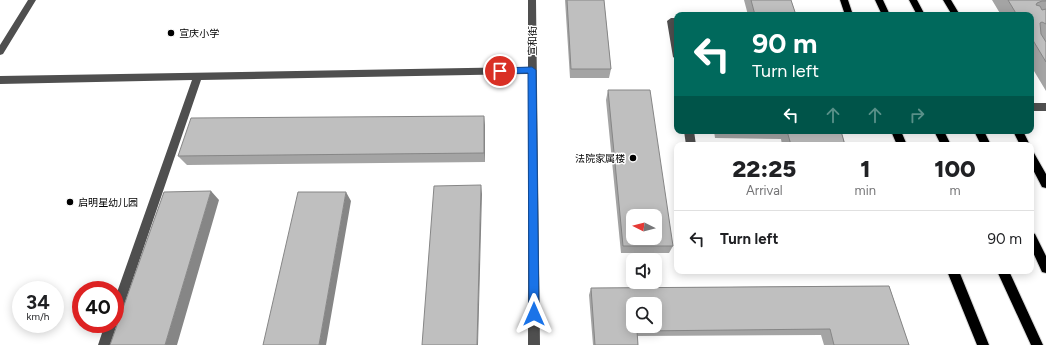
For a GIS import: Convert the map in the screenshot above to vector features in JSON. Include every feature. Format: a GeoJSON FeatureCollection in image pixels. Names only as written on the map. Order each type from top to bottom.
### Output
{"type":"FeatureCollection","features":[{"type":"Feature","properties":{"kind":"main road"},"geometry":{"type":"LineString","coordinates":[[844,0],[848,12]]}},
{"type":"Feature","properties":{"kind":"main road"},"geometry":{"type":"LineString","coordinates":[[880,0],[885,12]]}},
{"type":"Feature","properties":{"kind":"main road"},"geometry":{"type":"LineString","coordinates":[[913,0],[919,12]]}},
{"type":"Feature","properties":{"kind":"main road"},"geometry":{"type":"LineString","coordinates":[[947,0],[954,12]]}},
{"type":"Feature","properties":{"kind":"main road"},"geometry":{"type":"LineString","coordinates":[[1034,162],[1046,184]]}},
{"type":"Feature","properties":{"kind":"main road"},"geometry":{"type":"LineString","coordinates":[[1034,243],[1046,268]]}},
{"type":"Feature","properties":{"kind":"main road"},"geometry":{"type":"LineString","coordinates":[[954,274],[984,345]]}},
{"type":"Feature","properties":{"kind":"main road"},"geometry":{"type":"LineString","coordinates":[[1004,274],[1037,345]]}},
{"type":"Feature","properties":{"kind":"street"},"geometry":{"type":"LineString","coordinates":[[0,52],[32,0]]}},
{"type":"Feature","properties":{"kind":"street","name":"宣和街"},"geometry":{"type":"LineString","coordinates":[[532,0],[534,345]]}},
{"type":"Feature","properties":{"kind":"street"},"geometry":{"type":"LineString","coordinates":[[674,21],[671,21],[674,38]]}},
{"type":"Feature","properties":{"kind":"street"},"geometry":{"type":"LineString","coordinates":[[0,80],[532,70]]}},
{"type":"Feature","properties":{"kind":"street"},"geometry":{"type":"LineString","coordinates":[[124,288],[198,76]]}},
{"type":"Feature","properties":{"kind":"street"},"geometry":{"type":"LineString","coordinates":[[1034,107],[1046,107]]}},
{"type":"Feature","properties":{"kind":"street"},"geometry":{"type":"LineString","coordinates":[[104,345],[108,333]]}},
{"type":"Feature","properties":{"kind":"building"},"geometry":{"type":"Polygon","coordinates":[[[567,0],[604,0],[611,69],[571,69],[567,0]]]}},
{"type":"Feature","properties":{"kind":"building"},"geometry":{"type":"Polygon","coordinates":[[[751,0],[791,0],[795,12],[754,12],[751,0]]]}},
{"type":"Feature","properties":{"kind":"building"},"geometry":{"type":"Polygon","coordinates":[[[1008,0],[1046,0],[1037,3],[1036,5],[1040,6],[1042,10],[1046,9],[1046,24],[1042,22],[1040,23],[1041,34],[1046,42],[1046,62],[1034,42],[1034,12],[1015,12],[1008,0]]]}},
{"type":"Feature","properties":{"kind":"building","name":"法院家属楼"},"geometry":{"type":"Polygon","coordinates":[[[608,90],[650,90],[673,246],[623,246],[608,90]]]}},
{"type":"Feature","properties":{"kind":"building"},"geometry":{"type":"Polygon","coordinates":[[[484,116],[484,153],[178,156],[191,118],[484,116]]]}},
{"type":"Feature","properties":{"kind":"building"},"geometry":{"type":"Polygon","coordinates":[[[788,134],[842,134],[844,142],[790,142],[788,134]]]}},
{"type":"Feature","properties":{"kind":"building"},"geometry":{"type":"Polygon","coordinates":[[[481,185],[477,345],[422,345],[434,186],[481,185]]]}},
{"type":"Feature","properties":{"kind":"building"},"geometry":{"type":"Polygon","coordinates":[[[211,191],[165,345],[110,345],[114,333],[124,333],[124,305],[164,192],[211,191]]]}},
{"type":"Feature","properties":{"kind":"building"},"geometry":{"type":"Polygon","coordinates":[[[298,192],[346,192],[319,345],[263,345],[298,192]]]}},
{"type":"Feature","properties":{"kind":"building"},"geometry":{"type":"Polygon","coordinates":[[[889,286],[909,345],[834,345],[830,329],[662,331],[662,297],[626,297],[626,333],[637,333],[638,345],[595,345],[591,288],[662,289],[662,288],[889,286]]]}},
{"type":"Feature","properties":{"kind":"place","name":"宣庆小学"},"geometry":{"type":"Point","coordinates":[171,33]}},
{"type":"Feature","properties":{"kind":"place","name":"法院家属楼"},"geometry":{"type":"Point","coordinates":[633,158]}},
{"type":"Feature","properties":{"kind":"place","name":"启明星幼儿园"},"geometry":{"type":"Point","coordinates":[70,202]}},
{"type":"Feature","properties":{"kind":"route"},"geometry":{"type":"LineString","coordinates":[[500,71],[532,70],[534,314]]}}]}
